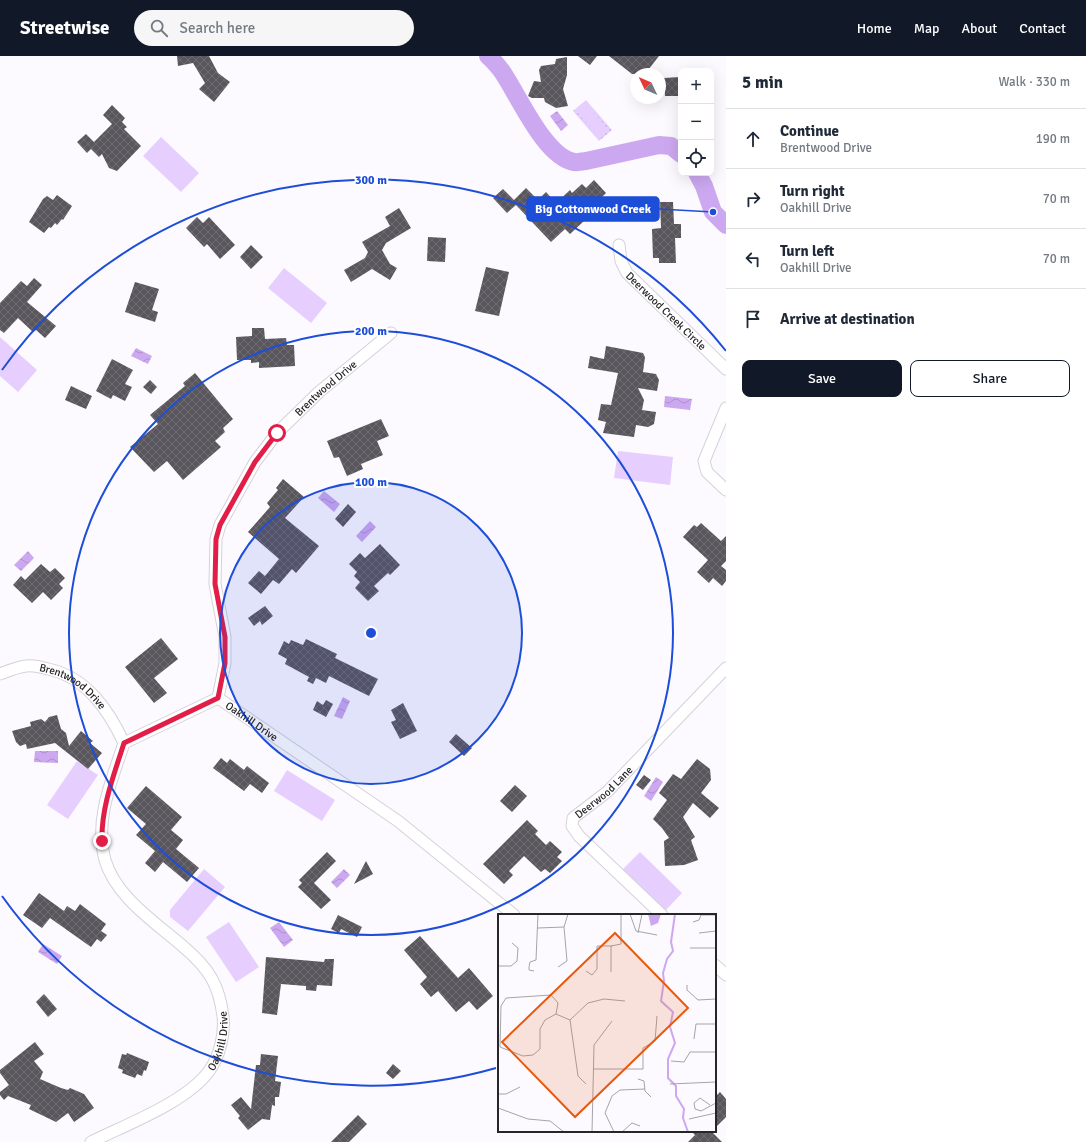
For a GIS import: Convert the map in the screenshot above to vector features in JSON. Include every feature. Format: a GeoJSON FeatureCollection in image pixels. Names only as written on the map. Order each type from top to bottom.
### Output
{"type":"FeatureCollection","features":[{"type":"Feature","properties":{"kind":"street","name":"Deerwood Creek Circle"},"geometry":{"type":"LineString","coordinates":[[619,245],[621,261],[627,273],[726,369]]}},
{"type":"Feature","properties":{"kind":"street","name":"Brentwood Drive"},"geometry":{"type":"LineString","coordinates":[[218,698],[225,663],[225,637],[215,584],[216,539],[220,525],[255,462],[277,433],[319,392],[391,333]]}},
{"type":"Feature","properties":{"kind":"street"},"geometry":{"type":"LineString","coordinates":[[726,408],[704,461],[707,472],[726,490]]}},
{"type":"Feature","properties":{"kind":"street","name":"Brentwood Drive"},"geometry":{"type":"LineString","coordinates":[[0,674],[27,666],[58,671],[75,678],[91,692],[112,719],[124,743]]}},
{"type":"Feature","properties":{"kind":"street","name":"Deerwood Lane"},"geometry":{"type":"LineString","coordinates":[[661,914],[579,836],[572,826],[573,818],[608,792],[726,668]]}},
{"type":"Feature","properties":{"kind":"street","name":"Oakhill Drive"},"geometry":{"type":"LineString","coordinates":[[91,1142],[172,1102],[193,1087],[210,1071],[219,1051],[223,1022],[221,1002],[217,986],[202,965],[138,907],[122,890],[110,873],[105,859],[101,822],[107,794],[124,743],[218,698],[398,822],[513,914]]}},
{"type":"Feature","properties":{"kind":"street"},"geometry":{"type":"LineString","coordinates":[[716,965],[726,975]]}},
{"type":"Feature","properties":{"kind":"shaded area"},"geometry":{"type":"Polygon","coordinates":[[[586,100],[612,130],[599,141],[573,111],[586,100]]]}},
{"type":"Feature","properties":{"kind":"shaded area"},"geometry":{"type":"Polygon","coordinates":[[[585,103],[609,130],[600,138],[576,111],[585,103]]]}},
{"type":"Feature","properties":{"kind":"shaded area"},"geometry":{"type":"Polygon","coordinates":[[[161,137],[199,173],[181,192],[143,156],[161,137]]]}},
{"type":"Feature","properties":{"kind":"shaded area"},"geometry":{"type":"Polygon","coordinates":[[[284,268],[327,303],[311,323],[268,288],[284,268]]]}},
{"type":"Feature","properties":{"kind":"shaded area"},"geometry":{"type":"Polygon","coordinates":[[[0,337],[37,370],[18,392],[0,376],[0,337]]]}},
{"type":"Feature","properties":{"kind":"shaded area"},"geometry":{"type":"Polygon","coordinates":[[[618,451],[673,457],[670,485],[614,478],[618,451]]]}},
{"type":"Feature","properties":{"kind":"shaded area"},"geometry":{"type":"Polygon","coordinates":[[[77,761],[98,775],[68,819],[47,805],[77,761]]]}},
{"type":"Feature","properties":{"kind":"shaded area"},"geometry":{"type":"Polygon","coordinates":[[[287,770],[335,800],[322,821],[274,791],[287,770]]]}},
{"type":"Feature","properties":{"kind":"shaded area"},"geometry":{"type":"Polygon","coordinates":[[[640,852],[682,893],[665,911],[622,870],[640,852]]]}},
{"type":"Feature","properties":{"kind":"shaded area"},"geometry":{"type":"Polygon","coordinates":[[[204,869],[225,887],[188,931],[170,917],[170,910],[204,869]]]}},
{"type":"Feature","properties":{"kind":"shaded area"},"geometry":{"type":"Polygon","coordinates":[[[229,922],[259,967],[236,982],[206,937],[229,922]]]}},
{"type":"Feature","properties":{"kind":"water"},"geometry":{"type":"Polygon","coordinates":[[[557,111],[568,125],[561,131],[550,116],[557,111]]]}},
{"type":"Feature","properties":{"kind":"water"},"geometry":{"type":"Polygon","coordinates":[[[136,348],[152,356],[148,364],[131,356],[136,348]]]}},
{"type":"Feature","properties":{"kind":"water"},"geometry":{"type":"Polygon","coordinates":[[[665,396],[692,399],[690,410],[664,407],[665,396]]]}},
{"type":"Feature","properties":{"kind":"water"},"geometry":{"type":"Polygon","coordinates":[[[324,491],[340,504],[334,512],[318,498],[324,491]]]}},
{"type":"Feature","properties":{"kind":"water"},"geometry":{"type":"Polygon","coordinates":[[[370,521],[376,527],[362,542],[356,536],[370,521]]]}},
{"type":"Feature","properties":{"kind":"water"},"geometry":{"type":"Polygon","coordinates":[[[28,551],[34,558],[21,571],[14,565],[28,551]]]}},
{"type":"Feature","properties":{"kind":"water"},"geometry":{"type":"Polygon","coordinates":[[[343,697],[350,701],[342,719],[334,716],[343,697]]]}},
{"type":"Feature","properties":{"kind":"water"},"geometry":{"type":"Polygon","coordinates":[[[35,751],[58,751],[58,763],[34,762],[35,751]]]}},
{"type":"Feature","properties":{"kind":"water"},"geometry":{"type":"Polygon","coordinates":[[[656,777],[663,782],[651,801],[644,796],[656,777]]]}},
{"type":"Feature","properties":{"kind":"water"},"geometry":{"type":"Polygon","coordinates":[[[344,869],[350,875],[337,888],[331,882],[344,869]]]}},
{"type":"Feature","properties":{"kind":"water"},"geometry":{"type":"Polygon","coordinates":[[[279,922],[293,940],[284,947],[270,928],[279,922]]]}},
{"type":"Feature","properties":{"kind":"water"},"geometry":{"type":"Polygon","coordinates":[[[43,944],[62,956],[57,964],[38,952],[43,944]]]}},
{"type":"Feature","properties":{"kind":"building"},"geometry":{"type":"Polygon","coordinates":[[[177,56],[209,56],[218,73],[230,82],[214,102],[199,89],[205,83],[193,63],[178,66],[177,56]]]}},
{"type":"Feature","properties":{"kind":"building"},"geometry":{"type":"Polygon","coordinates":[[[578,56],[597,56],[590,65],[578,56]]]}},
{"type":"Feature","properties":{"kind":"building"},"geometry":{"type":"Polygon","coordinates":[[[609,56],[659,56],[650,68],[630,68],[630,72],[609,56]]]}},
{"type":"Feature","properties":{"kind":"building"},"geometry":{"type":"Polygon","coordinates":[[[567,57],[567,75],[563,89],[568,106],[556,108],[545,102],[544,98],[532,98],[528,96],[534,81],[541,82],[539,70],[541,66],[555,64],[556,59],[567,57]]]}},
{"type":"Feature","properties":{"kind":"building"},"geometry":{"type":"Polygon","coordinates":[[[678,77],[678,96],[666,96],[666,78],[678,77]]]}},
{"type":"Feature","properties":{"kind":"building"},"geometry":{"type":"Polygon","coordinates":[[[112,105],[125,118],[122,122],[127,127],[124,129],[141,146],[117,171],[109,168],[102,154],[99,157],[91,149],[87,153],[77,142],[86,134],[94,142],[112,124],[103,115],[112,105]]]}},
{"type":"Feature","properties":{"kind":"building"},"geometry":{"type":"Polygon","coordinates":[[[594,180],[606,193],[601,198],[606,203],[599,210],[598,208],[570,234],[565,229],[551,242],[516,205],[507,213],[493,198],[503,189],[514,200],[526,188],[538,200],[546,192],[556,203],[570,190],[572,193],[582,184],[586,188],[594,180]]]}},
{"type":"Feature","properties":{"kind":"building"},"geometry":{"type":"Polygon","coordinates":[[[57,195],[72,206],[63,220],[62,219],[57,225],[55,223],[51,228],[49,227],[44,233],[29,222],[43,199],[47,196],[53,200],[57,195]]]}},
{"type":"Feature","properties":{"kind":"building"},"geometry":{"type":"Polygon","coordinates":[[[660,202],[673,202],[674,224],[681,224],[681,238],[675,238],[676,263],[659,263],[659,258],[653,258],[652,229],[661,228],[660,202]]]}},
{"type":"Feature","properties":{"kind":"building"},"geometry":{"type":"Polygon","coordinates":[[[399,208],[411,228],[386,243],[382,250],[390,264],[397,268],[390,280],[372,269],[351,282],[344,270],[365,258],[368,252],[362,242],[390,226],[385,217],[399,208]]]}},
{"type":"Feature","properties":{"kind":"building"},"geometry":{"type":"Polygon","coordinates":[[[197,217],[203,223],[209,217],[235,245],[220,259],[207,244],[204,247],[186,228],[197,217]]]}},
{"type":"Feature","properties":{"kind":"building"},"geometry":{"type":"Polygon","coordinates":[[[428,237],[446,238],[445,262],[427,261],[428,237]]]}},
{"type":"Feature","properties":{"kind":"building"},"geometry":{"type":"Polygon","coordinates":[[[251,245],[263,257],[251,269],[240,257],[251,245]]]}},
{"type":"Feature","properties":{"kind":"building"},"geometry":{"type":"Polygon","coordinates":[[[486,267],[509,272],[499,316],[475,311],[486,267]]]}},
{"type":"Feature","properties":{"kind":"building"},"geometry":{"type":"Polygon","coordinates":[[[34,278],[42,285],[27,302],[56,326],[45,338],[36,330],[33,332],[18,318],[4,333],[0,330],[0,303],[21,281],[27,286],[34,278]]]}},
{"type":"Feature","properties":{"kind":"building"},"geometry":{"type":"Polygon","coordinates":[[[135,282],[159,289],[152,310],[158,312],[155,322],[125,312],[135,282]]]}},
{"type":"Feature","properties":{"kind":"building"},"geometry":{"type":"Polygon","coordinates":[[[252,328],[264,328],[265,339],[286,338],[287,345],[294,345],[295,366],[259,368],[259,362],[251,363],[251,360],[237,360],[236,337],[252,336],[252,328]]]}},
{"type":"Feature","properties":{"kind":"building"},"geometry":{"type":"Polygon","coordinates":[[[606,346],[643,353],[645,357],[643,372],[656,374],[659,380],[657,391],[638,388],[644,400],[642,410],[656,412],[654,424],[648,427],[636,425],[634,437],[603,433],[606,422],[598,420],[601,404],[611,405],[618,373],[588,368],[590,356],[604,359],[606,346]]]}},
{"type":"Feature","properties":{"kind":"building"},"geometry":{"type":"Polygon","coordinates":[[[112,359],[133,370],[125,384],[132,387],[125,401],[113,395],[111,399],[96,391],[112,359]]]}},
{"type":"Feature","properties":{"kind":"building"},"geometry":{"type":"Polygon","coordinates":[[[195,373],[233,419],[223,428],[225,432],[215,441],[221,447],[183,480],[167,461],[154,472],[130,447],[158,424],[150,415],[185,386],[183,383],[195,373]]]}},
{"type":"Feature","properties":{"kind":"building"},"geometry":{"type":"Polygon","coordinates":[[[150,380],[157,387],[151,394],[143,387],[150,380]]]}},
{"type":"Feature","properties":{"kind":"building"},"geometry":{"type":"Polygon","coordinates":[[[71,386],[92,396],[86,409],[65,400],[71,386]]]}},
{"type":"Feature","properties":{"kind":"building"},"geometry":{"type":"Polygon","coordinates":[[[381,419],[389,436],[377,441],[383,455],[361,464],[363,469],[347,476],[339,457],[334,458],[327,441],[381,419]]]}},
{"type":"Feature","properties":{"kind":"building"},"geometry":{"type":"Polygon","coordinates":[[[283,479],[304,497],[285,518],[319,546],[296,573],[292,569],[279,584],[273,580],[261,594],[248,583],[259,571],[265,576],[279,559],[248,532],[270,507],[267,503],[278,490],[276,488],[283,479]]]}},
{"type":"Feature","properties":{"kind":"building"},"geometry":{"type":"Polygon","coordinates":[[[348,504],[356,512],[343,527],[335,519],[348,504]]]}},
{"type":"Feature","properties":{"kind":"building"},"geometry":{"type":"Polygon","coordinates":[[[701,523],[721,541],[726,536],[726,561],[721,566],[726,570],[726,581],[722,586],[713,578],[709,583],[697,572],[708,560],[683,537],[694,525],[697,527],[701,523]]]}},
{"type":"Feature","properties":{"kind":"building"},"geometry":{"type":"Polygon","coordinates":[[[380,544],[400,565],[390,575],[388,573],[374,586],[379,591],[368,601],[355,588],[360,582],[354,576],[357,572],[349,564],[360,553],[365,558],[380,544]]]}},
{"type":"Feature","properties":{"kind":"building"},"geometry":{"type":"Polygon","coordinates":[[[41,564],[50,572],[55,568],[65,578],[59,584],[63,588],[51,600],[43,592],[32,603],[13,585],[21,576],[25,580],[41,564]]]}},
{"type":"Feature","properties":{"kind":"building"},"geometry":{"type":"Polygon","coordinates":[[[265,606],[273,616],[262,625],[260,621],[254,626],[248,618],[265,606]]]}},
{"type":"Feature","properties":{"kind":"building"},"geometry":{"type":"Polygon","coordinates":[[[161,638],[178,659],[154,678],[167,693],[154,703],[125,667],[161,638]]]}},
{"type":"Feature","properties":{"kind":"building"},"geometry":{"type":"Polygon","coordinates":[[[306,639],[337,654],[335,658],[378,679],[369,696],[329,676],[326,683],[316,678],[313,684],[307,681],[309,677],[285,664],[287,659],[278,654],[284,641],[289,644],[291,640],[303,645],[306,639]]]}},
{"type":"Feature","properties":{"kind":"building"},"geometry":{"type":"Polygon","coordinates":[[[326,700],[333,704],[326,717],[313,710],[317,701],[323,705],[326,700]]]}},
{"type":"Feature","properties":{"kind":"building"},"geometry":{"type":"Polygon","coordinates":[[[403,703],[417,731],[400,739],[391,722],[396,720],[391,710],[403,703]]]}},
{"type":"Feature","properties":{"kind":"building"},"geometry":{"type":"Polygon","coordinates":[[[57,715],[61,729],[66,733],[69,746],[81,731],[93,741],[90,743],[102,753],[88,769],[55,743],[27,749],[26,744],[20,746],[16,742],[12,731],[31,726],[30,722],[41,719],[45,722],[49,717],[57,715]]]}},
{"type":"Feature","properties":{"kind":"building"},"geometry":{"type":"Polygon","coordinates":[[[456,734],[472,748],[464,756],[449,742],[456,734]]]}},
{"type":"Feature","properties":{"kind":"building"},"geometry":{"type":"Polygon","coordinates":[[[221,758],[227,763],[230,759],[244,770],[247,766],[269,783],[262,793],[250,784],[244,791],[213,768],[221,758]]]}},
{"type":"Feature","properties":{"kind":"building"},"geometry":{"type":"Polygon","coordinates":[[[697,759],[710,769],[711,780],[701,793],[719,808],[710,818],[693,803],[683,817],[695,837],[691,840],[698,860],[684,865],[665,866],[664,841],[669,838],[653,819],[667,800],[659,793],[673,774],[681,779],[697,759]]]}},
{"type":"Feature","properties":{"kind":"building"},"geometry":{"type":"Polygon","coordinates":[[[644,775],[651,780],[643,790],[636,785],[644,775]]]}},
{"type":"Feature","properties":{"kind":"building"},"geometry":{"type":"Polygon","coordinates":[[[515,785],[527,796],[512,812],[500,801],[515,785]]]}},
{"type":"Feature","properties":{"kind":"building"},"geometry":{"type":"Polygon","coordinates":[[[146,786],[182,817],[171,830],[183,840],[176,849],[199,868],[187,882],[163,862],[155,872],[145,863],[155,851],[136,835],[146,824],[127,808],[146,786]]]}},
{"type":"Feature","properties":{"kind":"building"},"geometry":{"type":"Polygon","coordinates":[[[527,820],[538,831],[535,834],[546,845],[550,841],[562,852],[557,857],[562,861],[550,873],[545,869],[541,872],[524,856],[509,871],[513,875],[504,884],[483,864],[527,820]]]}},
{"type":"Feature","properties":{"kind":"building"},"geometry":{"type":"Polygon","coordinates":[[[327,852],[336,861],[314,883],[331,900],[321,909],[298,887],[302,883],[299,880],[327,852]]]}},
{"type":"Feature","properties":{"kind":"building"},"geometry":{"type":"Polygon","coordinates":[[[366,861],[373,874],[354,884],[366,861]]]}},
{"type":"Feature","properties":{"kind":"building"},"geometry":{"type":"Polygon","coordinates":[[[39,893],[64,911],[67,906],[75,911],[80,904],[106,924],[101,931],[107,935],[101,942],[97,939],[91,947],[50,918],[42,928],[23,915],[39,893]]]}},
{"type":"Feature","properties":{"kind":"building"},"geometry":{"type":"Polygon","coordinates":[[[338,915],[362,927],[357,937],[341,929],[339,933],[331,929],[338,915]]]}},
{"type":"Feature","properties":{"kind":"building"},"geometry":{"type":"Polygon","coordinates":[[[420,936],[458,978],[469,968],[493,996],[477,1010],[469,1001],[456,1012],[438,991],[431,997],[420,984],[427,977],[404,950],[420,936]]]}},
{"type":"Feature","properties":{"kind":"building"},"geometry":{"type":"Polygon","coordinates":[[[266,957],[324,962],[325,959],[334,959],[332,986],[317,985],[316,991],[306,990],[306,986],[281,984],[277,1015],[262,1013],[266,957]]]}},
{"type":"Feature","properties":{"kind":"building"},"geometry":{"type":"Polygon","coordinates":[[[44,994],[57,1009],[48,1017],[36,1002],[44,994]]]}},
{"type":"Feature","properties":{"kind":"building"},"geometry":{"type":"Polygon","coordinates":[[[35,1042],[44,1054],[34,1061],[43,1072],[40,1079],[61,1088],[68,1090],[70,1088],[84,1094],[94,1108],[74,1122],[68,1113],[56,1122],[29,1109],[31,1105],[8,1096],[4,1100],[0,1095],[0,1092],[9,1085],[0,1073],[0,1070],[35,1042]]]}},
{"type":"Feature","properties":{"kind":"building"},"geometry":{"type":"Polygon","coordinates":[[[127,1053],[149,1062],[146,1071],[144,1070],[142,1076],[137,1074],[135,1078],[122,1073],[123,1070],[118,1068],[122,1054],[126,1055],[127,1053]]]}},
{"type":"Feature","properties":{"kind":"building"},"geometry":{"type":"Polygon","coordinates":[[[261,1054],[278,1056],[275,1081],[281,1082],[279,1097],[275,1097],[275,1106],[272,1105],[270,1120],[262,1119],[248,1130],[238,1118],[240,1116],[231,1105],[241,1097],[251,1109],[256,1065],[260,1065],[261,1054]]]}},
{"type":"Feature","properties":{"kind":"building"},"geometry":{"type":"Polygon","coordinates":[[[393,1064],[401,1071],[393,1079],[386,1073],[393,1064]]]}},
{"type":"Feature","properties":{"kind":"building"},"geometry":{"type":"Polygon","coordinates":[[[720,1092],[726,1099],[726,1117],[716,1127],[716,1096],[720,1092]]]}},
{"type":"Feature","properties":{"kind":"building"},"geometry":{"type":"Polygon","coordinates":[[[358,1115],[367,1124],[349,1142],[331,1142],[358,1115]]]}},
{"type":"Feature","properties":{"kind":"building"},"geometry":{"type":"Polygon","coordinates":[[[692,1132],[712,1132],[722,1142],[688,1142],[695,1135],[692,1132]]]}},
{"type":"Feature","properties":{"kind":"waterway"},"geometry":{"type":"LineString","coordinates":[[488,56],[508,80],[532,122],[542,136],[552,149],[563,158],[574,162],[586,161],[659,145],[671,146],[678,152]]}},
{"type":"Feature","properties":{"kind":"waterway"},"geometry":{"type":"LineString","coordinates":[[699,176],[704,186],[713,212],[726,225]]}},
{"type":"Feature","properties":{"kind":"place","name":"Big Cottonwood Creek"},"geometry":{"type":"Point","coordinates":[713,212]}},
{"type":"Feature","properties":{"kind":"route"},"geometry":{"type":"LineString","coordinates":[[102,841],[101,822],[107,794],[124,743],[218,698],[225,663],[225,637],[215,584],[216,539],[220,525],[255,462],[277,433]]}}]}
